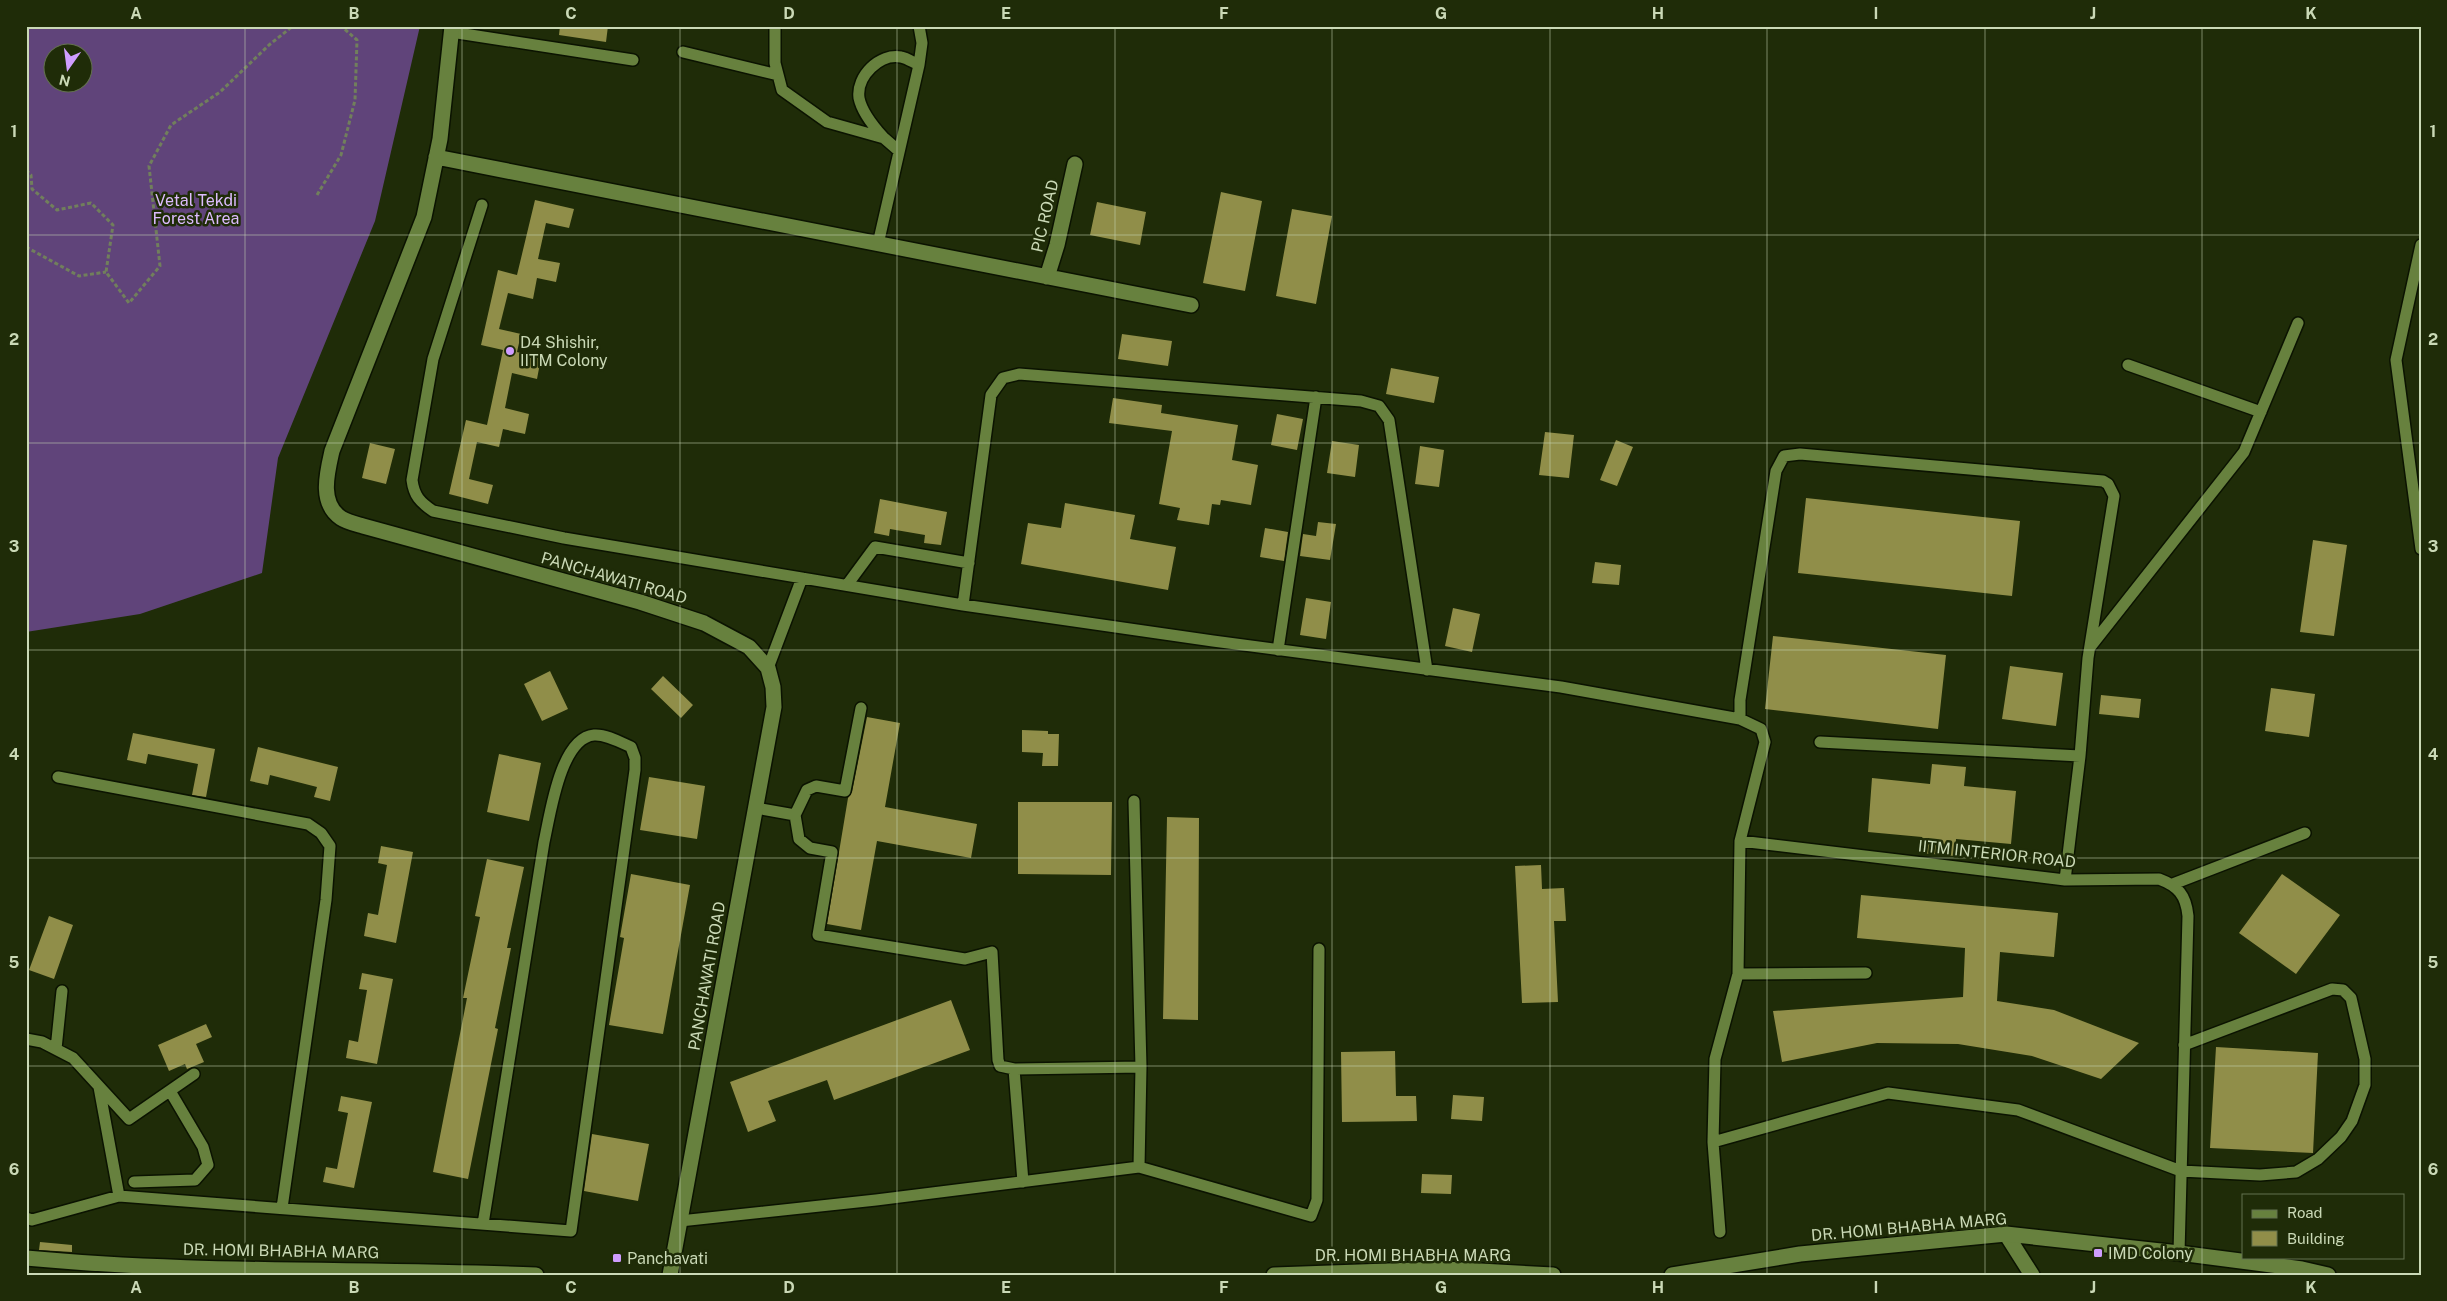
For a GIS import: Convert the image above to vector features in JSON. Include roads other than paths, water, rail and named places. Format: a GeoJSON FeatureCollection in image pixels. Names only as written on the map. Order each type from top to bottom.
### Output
{"type":"FeatureCollection","features":[{"type":"Feature","properties":{"kind":"street","name":"PANCHAWATI ROAD"},"geometry":{"type":"LineString","coordinates":[[451,29],[436,157],[424,216],[332,451],[326,478],[327,501],[340,518],[363,526],[640,602],[704,623],[749,647],[768,668],[773,687],[774,708],[670,1275]]}},
{"type":"Feature","properties":{"kind":"street"},"geometry":{"type":"LineString","coordinates":[[436,157],[1191,305]]}},
{"type":"Feature","properties":{"kind":"street","name":"PIC ROAD"},"geometry":{"type":"LineString","coordinates":[[1047,276],[1057,245],[1075,164]]}},
{"type":"Feature","properties":{"kind":"street"},"geometry":{"type":"LineString","coordinates":[[2006,1234],[2032,1275]]}},
{"type":"Feature","properties":{"kind":"street","name":"DR. HOMI BHABHA MARG"},"geometry":{"type":"LineString","coordinates":[[1672,1275],[1800,1254],[2006,1234],[2179,1253],[2302,1269],[2328,1275]]}},
{"type":"Feature","properties":{"kind":"street","name":"DR. HOMI BHABHA MARG"},"geometry":{"type":"LineString","coordinates":[[26,1258],[70,1262],[232,1268],[536,1275]]}},
{"type":"Feature","properties":{"kind":"street","name":"DR. HOMI BHABHA MARG"},"geometry":{"type":"LineString","coordinates":[[1274,1275],[1444,1269],[1553,1275]]}},
{"type":"Feature","properties":{"kind":"lane"},"geometry":{"type":"LineString","coordinates":[[775,26],[775,63],[782,90],[827,122],[884,138]]}},
{"type":"Feature","properties":{"kind":"lane"},"geometry":{"type":"LineString","coordinates":[[878,244],[919,65],[922,43],[918,26]]}},
{"type":"Feature","properties":{"kind":"lane"},"geometry":{"type":"LineString","coordinates":[[451,29],[479,31],[632,60]]}},
{"type":"Feature","properties":{"kind":"lane"},"geometry":{"type":"LineString","coordinates":[[683,52],[778,74]]}},
{"type":"Feature","properties":{"kind":"lane"},"geometry":{"type":"LineString","coordinates":[[899,150],[884,138],[872,124],[859,97],[863,80],[872,65],[887,58],[901,57],[919,65]]}},
{"type":"Feature","properties":{"kind":"lane"},"geometry":{"type":"LineString","coordinates":[[482,205],[433,360],[412,480],[414,492],[421,503],[433,511],[564,538],[963,604],[1278,650],[1561,687],[1740,719],[1761,729],[1765,742],[1740,841],[1738,974],[1715,1059],[1713,1142],[1720,1232]]}},
{"type":"Feature","properties":{"kind":"lane"},"geometry":{"type":"LineString","coordinates":[[2421,245],[2396,360],[2421,549]]}},
{"type":"Feature","properties":{"kind":"lane"},"geometry":{"type":"LineString","coordinates":[[2090,647],[2244,452],[2298,323]]}},
{"type":"Feature","properties":{"kind":"lane"},"geometry":{"type":"LineString","coordinates":[[2128,365],[2261,412]]}},
{"type":"Feature","properties":{"kind":"lane"},"geometry":{"type":"LineString","coordinates":[[963,604],[991,395],[1003,378],[1019,374],[1374,403],[1382,408],[1390,420],[1427,670]]}},
{"type":"Feature","properties":{"kind":"lane"},"geometry":{"type":"LineString","coordinates":[[1278,650],[1316,398]]}},
{"type":"Feature","properties":{"kind":"lane"},"geometry":{"type":"LineString","coordinates":[[1740,719],[1740,700],[1776,471],[1784,456],[1791,454],[2096,480],[2108,484],[2114,496],[2090,647],[2080,756],[2065,880]]}},
{"type":"Feature","properties":{"kind":"lane"},"geometry":{"type":"LineString","coordinates":[[847,585],[876,547],[968,563]]}},
{"type":"Feature","properties":{"kind":"lane"},"geometry":{"type":"LineString","coordinates":[[768,668],[802,578]]}},
{"type":"Feature","properties":{"kind":"lane"},"geometry":{"type":"LineString","coordinates":[[861,708],[845,791],[816,786],[807,790],[794,815],[799,839],[810,848],[832,852],[818,935],[965,958],[992,952],[998,1060],[1000,1066],[1014,1069],[1141,1067]]}},
{"type":"Feature","properties":{"kind":"lane"},"geometry":{"type":"LineString","coordinates":[[26,1218],[32,1220],[119,1196],[571,1231],[635,770],[635,758],[631,746],[614,739],[593,735],[576,743],[567,756],[554,797],[544,842],[483,1224]]}},
{"type":"Feature","properties":{"kind":"lane"},"geometry":{"type":"LineString","coordinates":[[1820,742],[2080,756]]}},
{"type":"Feature","properties":{"kind":"lane"},"geometry":{"type":"LineString","coordinates":[[58,777],[308,824],[321,833],[330,846],[326,900],[282,1208]]}},
{"type":"Feature","properties":{"kind":"lane"},"geometry":{"type":"LineString","coordinates":[[1134,801],[1141,1067],[1139,1167]]}},
{"type":"Feature","properties":{"kind":"lane"},"geometry":{"type":"LineString","coordinates":[[756,808],[794,815]]}},
{"type":"Feature","properties":{"kind":"lane"},"geometry":{"type":"LineString","coordinates":[[2179,1253],[2188,916],[2183,894],[2173,884],[2304,833]]}},
{"type":"Feature","properties":{"kind":"lane","name":"IITM INTERIOR ROAD"},"geometry":{"type":"LineString","coordinates":[[1740,841],[2065,880],[2159,879],[2173,884]]}},
{"type":"Feature","properties":{"kind":"lane"},"geometry":{"type":"LineString","coordinates":[[680,1221],[800,1209],[1139,1167],[1311,1216],[1317,1200],[1319,949]]}},
{"type":"Feature","properties":{"kind":"lane"},"geometry":{"type":"LineString","coordinates":[[1738,974],[1866,973]]}},
{"type":"Feature","properties":{"kind":"lane"},"geometry":{"type":"LineString","coordinates":[[1713,1142],[1888,1094],[2018,1110],[2181,1171],[2260,1176],[2284,1174],[2306,1168],[2341,1137],[2352,1121],[2365,1085],[2366,1059],[2358,1019],[2351,998],[2348,994],[2337,989],[2332,989],[2184,1046]]}},
{"type":"Feature","properties":{"kind":"lane"},"geometry":{"type":"LineString","coordinates":[[56,1049],[62,991]]}},
{"type":"Feature","properties":{"kind":"lane"},"geometry":{"type":"LineString","coordinates":[[27,1038],[73,1058],[129,1120],[194,1074]]}},
{"type":"Feature","properties":{"kind":"lane"},"geometry":{"type":"LineString","coordinates":[[1014,1069],[1024,1182]]}},
{"type":"Feature","properties":{"kind":"lane"},"geometry":{"type":"LineString","coordinates":[[98,1085],[119,1196]]}},
{"type":"Feature","properties":{"kind":"lane"},"geometry":{"type":"LineString","coordinates":[[134,1182],[195,1180],[208,1166],[204,1147],[170,1090]]}},
{"type":"Feature","properties":{"kind":"place","name":"D4 Shishir, IITM Colony"},"geometry":{"type":"Point","coordinates":[510,351]}},
{"type":"Feature","properties":{"kind":"place","name":"IMD Colony"},"geometry":{"type":"Point","coordinates":[2098,1253]}},
{"type":"Feature","properties":{"kind":"place","name":"Panchavati"},"geometry":{"type":"Point","coordinates":[617,1258]}},
{"type":"Feature","properties":{"kind":"park label","name":"Vetal Tekdi Forest Area"},"geometry":{"type":"Point","coordinates":[196,209]}}]}
